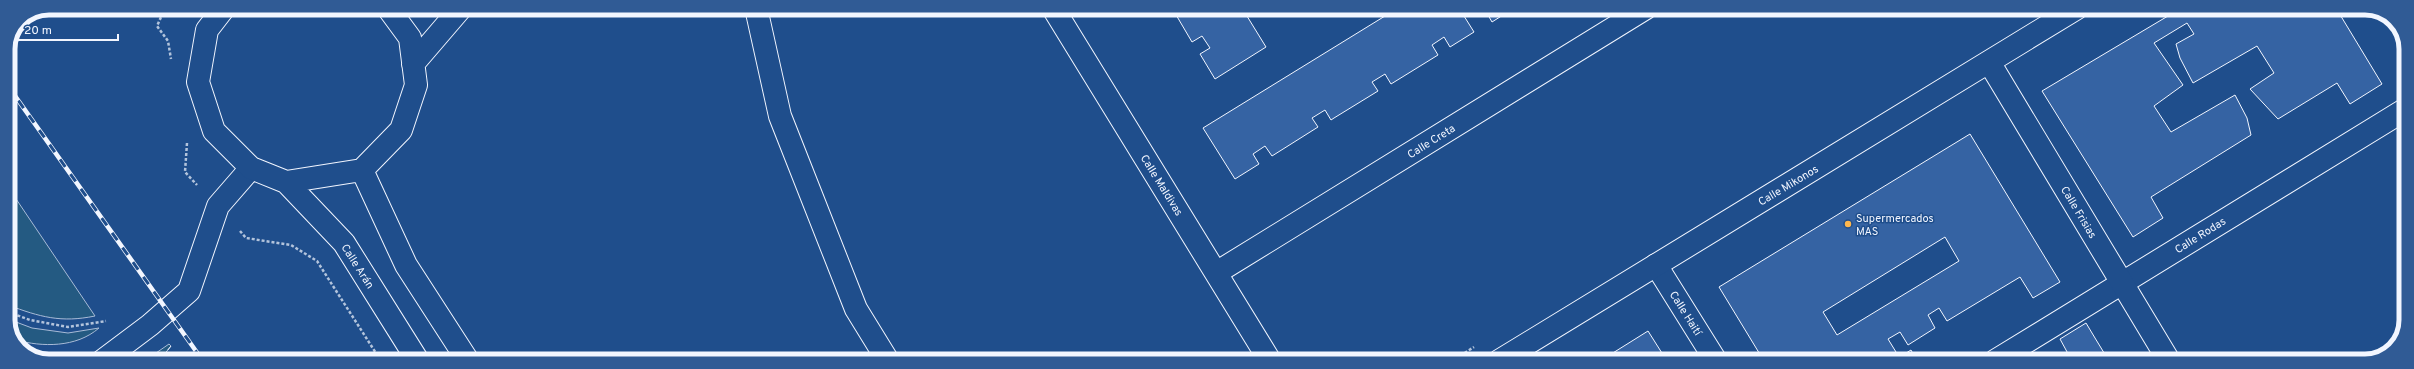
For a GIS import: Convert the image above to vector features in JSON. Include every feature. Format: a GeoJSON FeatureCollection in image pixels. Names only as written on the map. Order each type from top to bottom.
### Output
{"type":"FeatureCollection","features":[{"type":"Feature","properties":{"kind":"street"},"geometry":{"type":"LineString","coordinates":[[218,15],[206,30],[198,82],[214,131],[251,168],[286,182],[362,170],[401,130],[416,86],[410,38],[393,15]]}},
{"type":"Feature","properties":{"kind":"street"},"geometry":{"type":"LineString","coordinates":[[413,64],[455,15]]}},
{"type":"Feature","properties":{"kind":"street"},"geometry":{"type":"LineString","coordinates":[[758,15],[780,116],[856,309],[884,354]]}},
{"type":"Feature","properties":{"kind":"street","name":"Calle Maldivas"},"geometry":{"type":"LineString","coordinates":[[1057,15],[1266,354]]}},
{"type":"Feature","properties":{"kind":"street","name":"Calle Creta"},"geometry":{"type":"LineString","coordinates":[[1216,273],[1635,15]]}},
{"type":"Feature","properties":{"kind":"street","name":"Calle Mikonos"},"geometry":{"type":"LineString","coordinates":[[1510,354],[2065,15]]}},
{"type":"Feature","properties":{"kind":"street","name":"Calle Frisias"},"geometry":{"type":"LineString","coordinates":[[1988,62],[2165,354]]}},
{"type":"Feature","properties":{"kind":"street","name":"Calle Rodas"},"geometry":{"type":"LineString","coordinates":[[2006,354],[2399,113]]}},
{"type":"Feature","properties":{"kind":"street"},"geometry":{"type":"LineString","coordinates":[[111,354],[150,325],[189,291],[218,206],[251,168]]}},
{"type":"Feature","properties":{"kind":"street"},"geometry":{"type":"LineString","coordinates":[[362,170],[406,265],[463,354]]}},
{"type":"Feature","properties":{"kind":"street","name":"Calle Arán"},"geometry":{"type":"LineString","coordinates":[[286,182],[344,243],[414,354]]}},
{"type":"Feature","properties":{"kind":"street","name":"Calle Haití"},"geometry":{"type":"LineString","coordinates":[[1656,265],[1712,354]]}},
{"type":"Feature","properties":{"kind":"path"},"geometry":{"type":"LineString","coordinates":[[15,315],[30,320],[68,327],[108,321]]}},
{"type":"Feature","properties":{"kind":"shaded area"},"geometry":{"type":"Polygon","coordinates":[[[15,197],[95,316],[61,319],[30,313],[15,308],[15,197]]]}},
{"type":"Feature","properties":{"kind":"shaded area"},"geometry":{"type":"Polygon","coordinates":[[[15,322],[32,328],[68,333],[99,328],[90,335],[80,339],[59,344],[48,345],[26,342],[21,339],[15,322]]]}},
{"type":"Feature","properties":{"kind":"shaded area"},"geometry":{"type":"Polygon","coordinates":[[[169,344],[171,346],[165,354],[156,353],[169,344]]]}},
{"type":"Feature","properties":{"kind":"building"},"geometry":{"type":"Polygon","coordinates":[[[1176,15],[1246,15],[1266,47],[1215,79],[1200,54],[1210,48],[1202,36],[1192,42],[1176,15]]]}},
{"type":"Feature","properties":{"kind":"building"},"geometry":{"type":"Polygon","coordinates":[[[1387,15],[1463,15],[1474,32],[1450,47],[1444,37],[1432,45],[1438,55],[1391,84],[1385,74],[1372,82],[1378,91],[1331,120],[1325,110],[1312,118],[1318,127],[1272,156],[1265,146],[1253,154],[1259,164],[1235,179],[1203,128],[1387,15]]]}},
{"type":"Feature","properties":{"kind":"building"},"geometry":{"type":"Polygon","coordinates":[[[1488,15],[1503,15],[1492,22],[1488,15]]]}},
{"type":"Feature","properties":{"kind":"building"},"geometry":{"type":"Polygon","coordinates":[[[2170,15],[2340,15],[2382,84],[2350,104],[2337,83],[2278,119],[2250,89],[2274,73],[2257,46],[2193,83],[2180,58],[2176,44],[2194,34],[2187,23],[2154,43],[2183,85],[2154,106],[2171,132],[2235,95],[2247,118],[2251,135],[2151,197],[2163,218],[2133,237],[2042,91],[2170,15]]]}},
{"type":"Feature","properties":{"kind":"building"},"geometry":{"type":"Polygon","coordinates":[[[1970,134],[2060,282],[2033,298],[2020,277],[1947,321],[1939,308],[1928,315],[1935,328],[1908,345],[1900,332],[1888,339],[1896,352],[1893,354],[1760,354],[1719,287],[1970,134]],[[1945,237],[1823,312],[1837,335],[1959,261],[1945,237]]]}},
{"type":"Feature","properties":{"kind":"building"},"geometry":{"type":"Polygon","coordinates":[[[2086,323],[2105,354],[2068,354],[2060,339],[2086,323]]]}},
{"type":"Feature","properties":{"kind":"building"},"geometry":{"type":"Polygon","coordinates":[[[1648,331],[1663,354],[1611,354],[1648,331]]]}},
{"type":"Feature","properties":{"kind":"building"},"geometry":{"type":"Polygon","coordinates":[[[1911,350],[1913,354],[1904,354],[1911,350]]]}},
{"type":"Feature","properties":{"kind":"railway"},"geometry":{"type":"LineString","coordinates":[[15,96],[198,354]]}},
{"type":"Feature","properties":{"kind":"fence"},"geometry":{"type":"LineString","coordinates":[[165,354],[171,346]]}},
{"type":"Feature","properties":{"kind":"place","name":"Supermercados MAS"},"geometry":{"type":"Point","coordinates":[1848,224]}}]}
